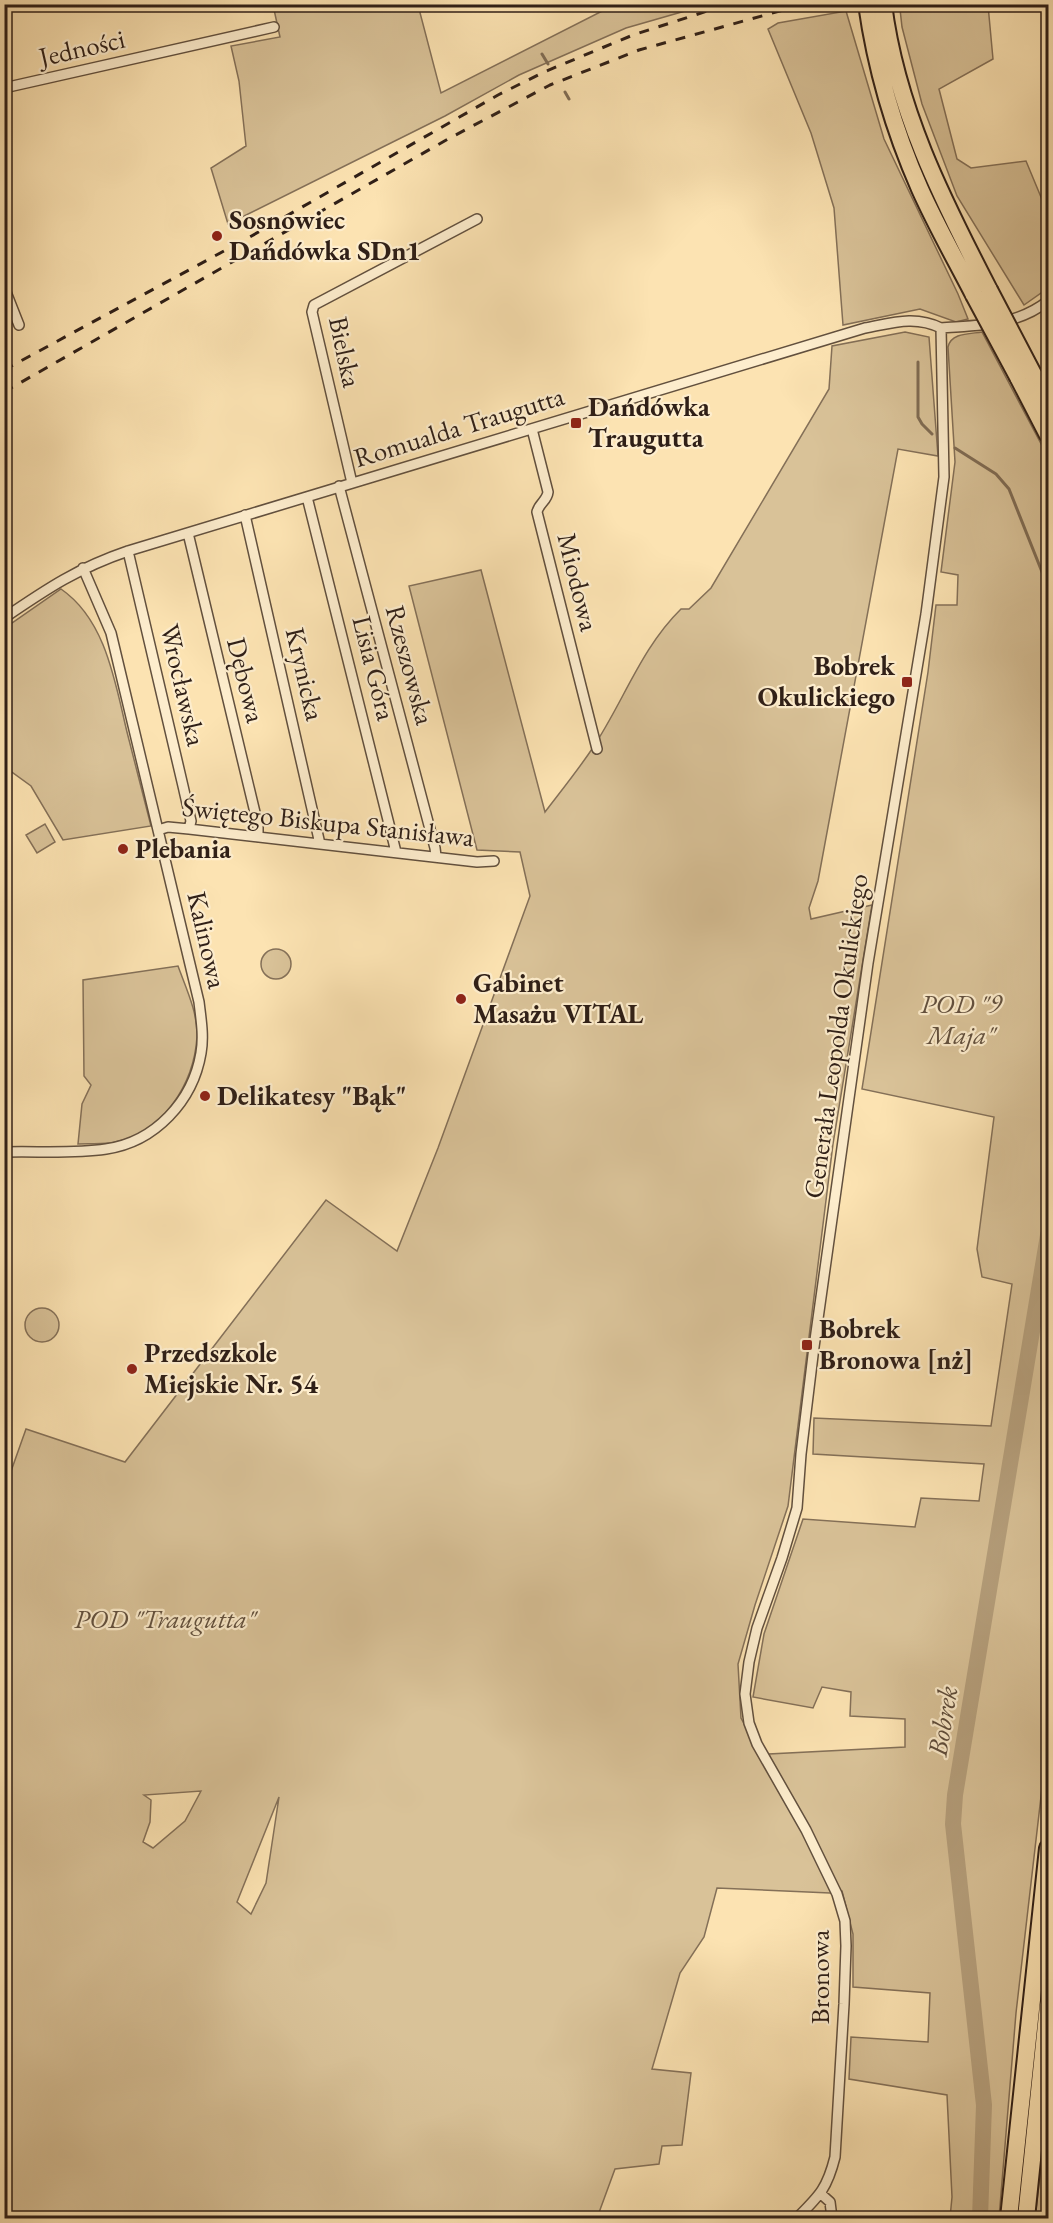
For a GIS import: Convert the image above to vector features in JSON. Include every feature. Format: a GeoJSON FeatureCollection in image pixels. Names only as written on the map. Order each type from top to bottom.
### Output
{"type":"FeatureCollection","features":[{"type":"Feature","properties":{"kind":"highway"},"geometry":{"type":"LineString","coordinates":[[876,9],[924,158],[982,293],[1025,376],[1048,435]]}},
{"type":"Feature","properties":{"kind":"highway"},"geometry":{"type":"LineString","coordinates":[[1025,376],[1048,404]]}},
{"type":"Feature","properties":{"kind":"highway"},"geometry":{"type":"LineString","coordinates":[[1009,2218],[1048,1848]]}},
{"type":"Feature","properties":{"kind":"highway"},"geometry":{"type":"LineString","coordinates":[[1026,2218],[1048,2005]]}},
{"type":"Feature","properties":{"kind":"street","name":"Jedności"},"geometry":{"type":"LineString","coordinates":[[4,88],[274,27]]}},
{"type":"Feature","properties":{"kind":"street","name":"Bielska"},"geometry":{"type":"LineString","coordinates":[[352,483],[312,312],[314,305],[477,219]]}},
{"type":"Feature","properties":{"kind":"street"},"geometry":{"type":"LineString","coordinates":[[4,287],[19,325]]}},
{"type":"Feature","properties":{"kind":"street"},"geometry":{"type":"LineString","coordinates":[[941,328],[1019,319],[1048,301]]}},
{"type":"Feature","properties":{"kind":"street","name":"Romualda Traugutta"},"geometry":{"type":"LineString","coordinates":[[4,618],[83,568],[128,551],[865,328],[907,320],[927,321],[941,328]]}},
{"type":"Feature","properties":{"kind":"street","name":"Generała Leopolda Okulickiego"},"geometry":{"type":"LineString","coordinates":[[757,1744],[749,1723],[745,1694],[748,1662],[797,1509],[814,1347],[868,963],[926,614],[945,477],[941,328]]}},
{"type":"Feature","properties":{"kind":"street","name":"Miodowa"},"geometry":{"type":"LineString","coordinates":[[532,429],[548,492],[547,498],[538,507],[537,512],[597,749]]}},
{"type":"Feature","properties":{"kind":"street","name":"Rzeszowska"},"geometry":{"type":"LineString","coordinates":[[339,486],[436,856]]}},
{"type":"Feature","properties":{"kind":"street","name":"Lisia Góra"},"geometry":{"type":"LineString","coordinates":[[307,497],[396,852]]}},
{"type":"Feature","properties":{"kind":"street","name":"Krynicka"},"geometry":{"type":"LineString","coordinates":[[245,515],[320,844]]}},
{"type":"Feature","properties":{"kind":"street","name":"Dębowa"},"geometry":{"type":"LineString","coordinates":[[188,533],[258,825],[258,837]]}},
{"type":"Feature","properties":{"kind":"street","name":"Wrocławska"},"geometry":{"type":"LineString","coordinates":[[128,551],[191,821],[189,829]]}},
{"type":"Feature","properties":{"kind":"street","name":"Kalinowa"},"geometry":{"type":"LineString","coordinates":[[4,1152],[107,1149],[131,1142],[153,1131],[172,1114],[190,1085],[201,1053],[202,1029],[199,1002],[111,633],[83,568]]}},
{"type":"Feature","properties":{"kind":"street","name":"Świętego Biskupa Stanisława"},"geometry":{"type":"LineString","coordinates":[[158,830],[168,827],[477,862],[494,861]]}},
{"type":"Feature","properties":{"kind":"street","name":"Bronowa"},"geometry":{"type":"LineString","coordinates":[[757,1744],[806,1830],[837,1894],[844,1921],[846,1946],[844,2004],[835,2157],[830,2178],[821,2194],[797,2218]]}},
{"type":"Feature","properties":{"kind":"street"},"geometry":{"type":"LineString","coordinates":[[821,2194],[830,2202],[832,2218]]}},
{"type":"Feature","properties":{"kind":"green space"},"geometry":{"type":"Polygon","coordinates":[[[919,4],[988,5],[993,59],[939,89],[957,159],[971,168],[1026,161],[1048,214],[1048,288],[1024,305],[957,196],[922,104],[902,27],[900,9],[919,4]]]}},
{"type":"Feature","properties":{"kind":"green space"},"geometry":{"type":"Polygon","coordinates":[[[273,5],[418,5],[441,93],[614,5],[706,5],[626,28],[519,75],[445,116],[228,224],[211,168],[246,146],[239,81],[231,46],[280,37],[273,5]]]}},
{"type":"Feature","properties":{"kind":"green space"},"geometry":{"type":"Polygon","coordinates":[[[846,11],[884,139],[968,319],[956,322],[920,309],[843,325],[834,208],[811,133],[768,29],[778,23],[846,11]]]}},
{"type":"Feature","properties":{"kind":"green space"},"geometry":{"type":"Polygon","coordinates":[[[905,332],[929,337],[938,456],[898,449],[818,881],[809,908],[811,919],[872,905],[833,1144],[788,1506],[738,1664],[741,1718],[779,1789],[769,1754],[905,1747],[905,1719],[850,1716],[851,1692],[822,1687],[813,1708],[753,1697],[764,1634],[803,1519],[915,1527],[921,1498],[979,1501],[984,1464],[813,1454],[814,1418],[991,1426],[1012,1284],[982,1277],[977,1249],[994,1117],[862,1089],[928,672],[936,605],[957,605],[958,575],[941,572],[955,462],[948,347],[950,342],[957,337],[982,332],[1048,457],[1048,1736],[1016,2013],[999,2218],[950,2218],[952,2197],[947,2095],[849,2079],[851,2037],[928,2042],[930,1993],[853,1987],[853,1934],[842,1891],[830,1893],[717,1888],[704,1937],[680,1973],[652,2069],[691,2073],[682,2145],[662,2146],[659,2164],[615,2169],[597,2218],[5,2218],[4,1491],[26,1429],[125,1462],[326,1200],[397,1251],[438,1148],[530,896],[520,852],[477,850],[409,586],[481,570],[545,812],[592,749],[643,658],[667,624],[681,609],[689,609],[711,588],[829,389],[832,346],[905,332]],[[201,1791],[144,1795],[151,1800],[150,1822],[143,1842],[153,1848],[185,1821],[201,1791]],[[279,1797],[237,1902],[251,1914],[266,1883],[279,1797]]]}},
{"type":"Feature","properties":{"kind":"green space"},"geometry":{"type":"Polygon","coordinates":[[[61,589],[89,617],[106,653],[151,826],[63,840],[31,786],[5,767],[5,628],[61,589]]]}},
{"type":"Feature","properties":{"kind":"green space"},"geometry":{"type":"Polygon","coordinates":[[[45,824],[55,842],[37,853],[26,835],[45,824]]]}},
{"type":"Feature","properties":{"kind":"green space"},"geometry":{"type":"Polygon","coordinates":[[[276,949],[287,953],[291,964],[287,975],[276,979],[265,975],[261,964],[265,953],[276,949]]]}},
{"type":"Feature","properties":{"kind":"green space"},"geometry":{"type":"Polygon","coordinates":[[[178,966],[191,1001],[197,1028],[195,1054],[182,1088],[173,1104],[148,1129],[132,1137],[110,1143],[78,1144],[82,1104],[91,1085],[84,1076],[83,980],[178,966]]]}},
{"type":"Feature","properties":{"kind":"green space"},"geometry":{"type":"Polygon","coordinates":[[[42,1308],[54,1313],[59,1325],[54,1337],[42,1342],[30,1337],[25,1325],[30,1313],[42,1308]]]}},
{"type":"Feature","properties":{"kind":"green space"},"geometry":{"type":"Polygon","coordinates":[[[1048,2109],[1048,2218],[1035,2218],[1048,2109]]]}},
{"type":"Feature","properties":{"kind":"waterway"},"geometry":{"type":"LineString","coordinates":[[542,54],[548,64]]}},
{"type":"Feature","properties":{"kind":"waterway"},"geometry":{"type":"LineString","coordinates":[[565,92],[569,99]]}},
{"type":"Feature","properties":{"kind":"waterway"},"geometry":{"type":"LineString","coordinates":[[918,362],[918,417],[932,434]]}},
{"type":"Feature","properties":{"kind":"waterway"},"geometry":{"type":"LineString","coordinates":[[955,448],[996,474],[1009,489],[1048,587]]}},
{"type":"Feature","properties":{"kind":"waterway","name":"Bobrek"},"geometry":{"type":"LineString","coordinates":[[980,2218],[984,2105],[953,1824],[955,1795],[1048,1235]]}},
{"type":"Feature","properties":{"kind":"railway"},"geometry":{"type":"LineString","coordinates":[[4,370],[248,238],[498,95],[544,72],[633,35],[729,4]]}},
{"type":"Feature","properties":{"kind":"railway"},"geometry":{"type":"LineString","coordinates":[[4,392],[448,139],[550,85],[639,50],[805,4]]}},
{"type":"Feature","properties":{"kind":"place","name":"Sosnowiec Dańdówka SDn1"},"geometry":{"type":"Point","coordinates":[217,236]}},
{"type":"Feature","properties":{"kind":"place","name":"Dańdówka Traugutta"},"geometry":{"type":"Point","coordinates":[576,423]}},
{"type":"Feature","properties":{"kind":"place","name":"Bobrek Okulickiego"},"geometry":{"type":"Point","coordinates":[907,682]}},
{"type":"Feature","properties":{"kind":"place","name":"Plebania"},"geometry":{"type":"Point","coordinates":[123,849]}},
{"type":"Feature","properties":{"kind":"place","name":"Gabinet Masażu VITAL"},"geometry":{"type":"Point","coordinates":[461,999]}},
{"type":"Feature","properties":{"kind":"place","name":"Delikatesy \"Bąk\""},"geometry":{"type":"Point","coordinates":[205,1096]}},
{"type":"Feature","properties":{"kind":"place","name":"Bobrek Bronowa [nż]"},"geometry":{"type":"Point","coordinates":[807,1345]}},
{"type":"Feature","properties":{"kind":"place","name":"Przedszkole Miejskie Nr. 54"},"geometry":{"type":"Point","coordinates":[132,1369]}},
{"type":"Feature","properties":{"kind":"park label","name":"POD \"9 Maja\""},"geometry":{"type":"Point","coordinates":[961,1020]}},
{"type":"Feature","properties":{"kind":"park label","name":"POD \"Traugutta\""},"geometry":{"type":"Point","coordinates":[165,1619]}}]}
